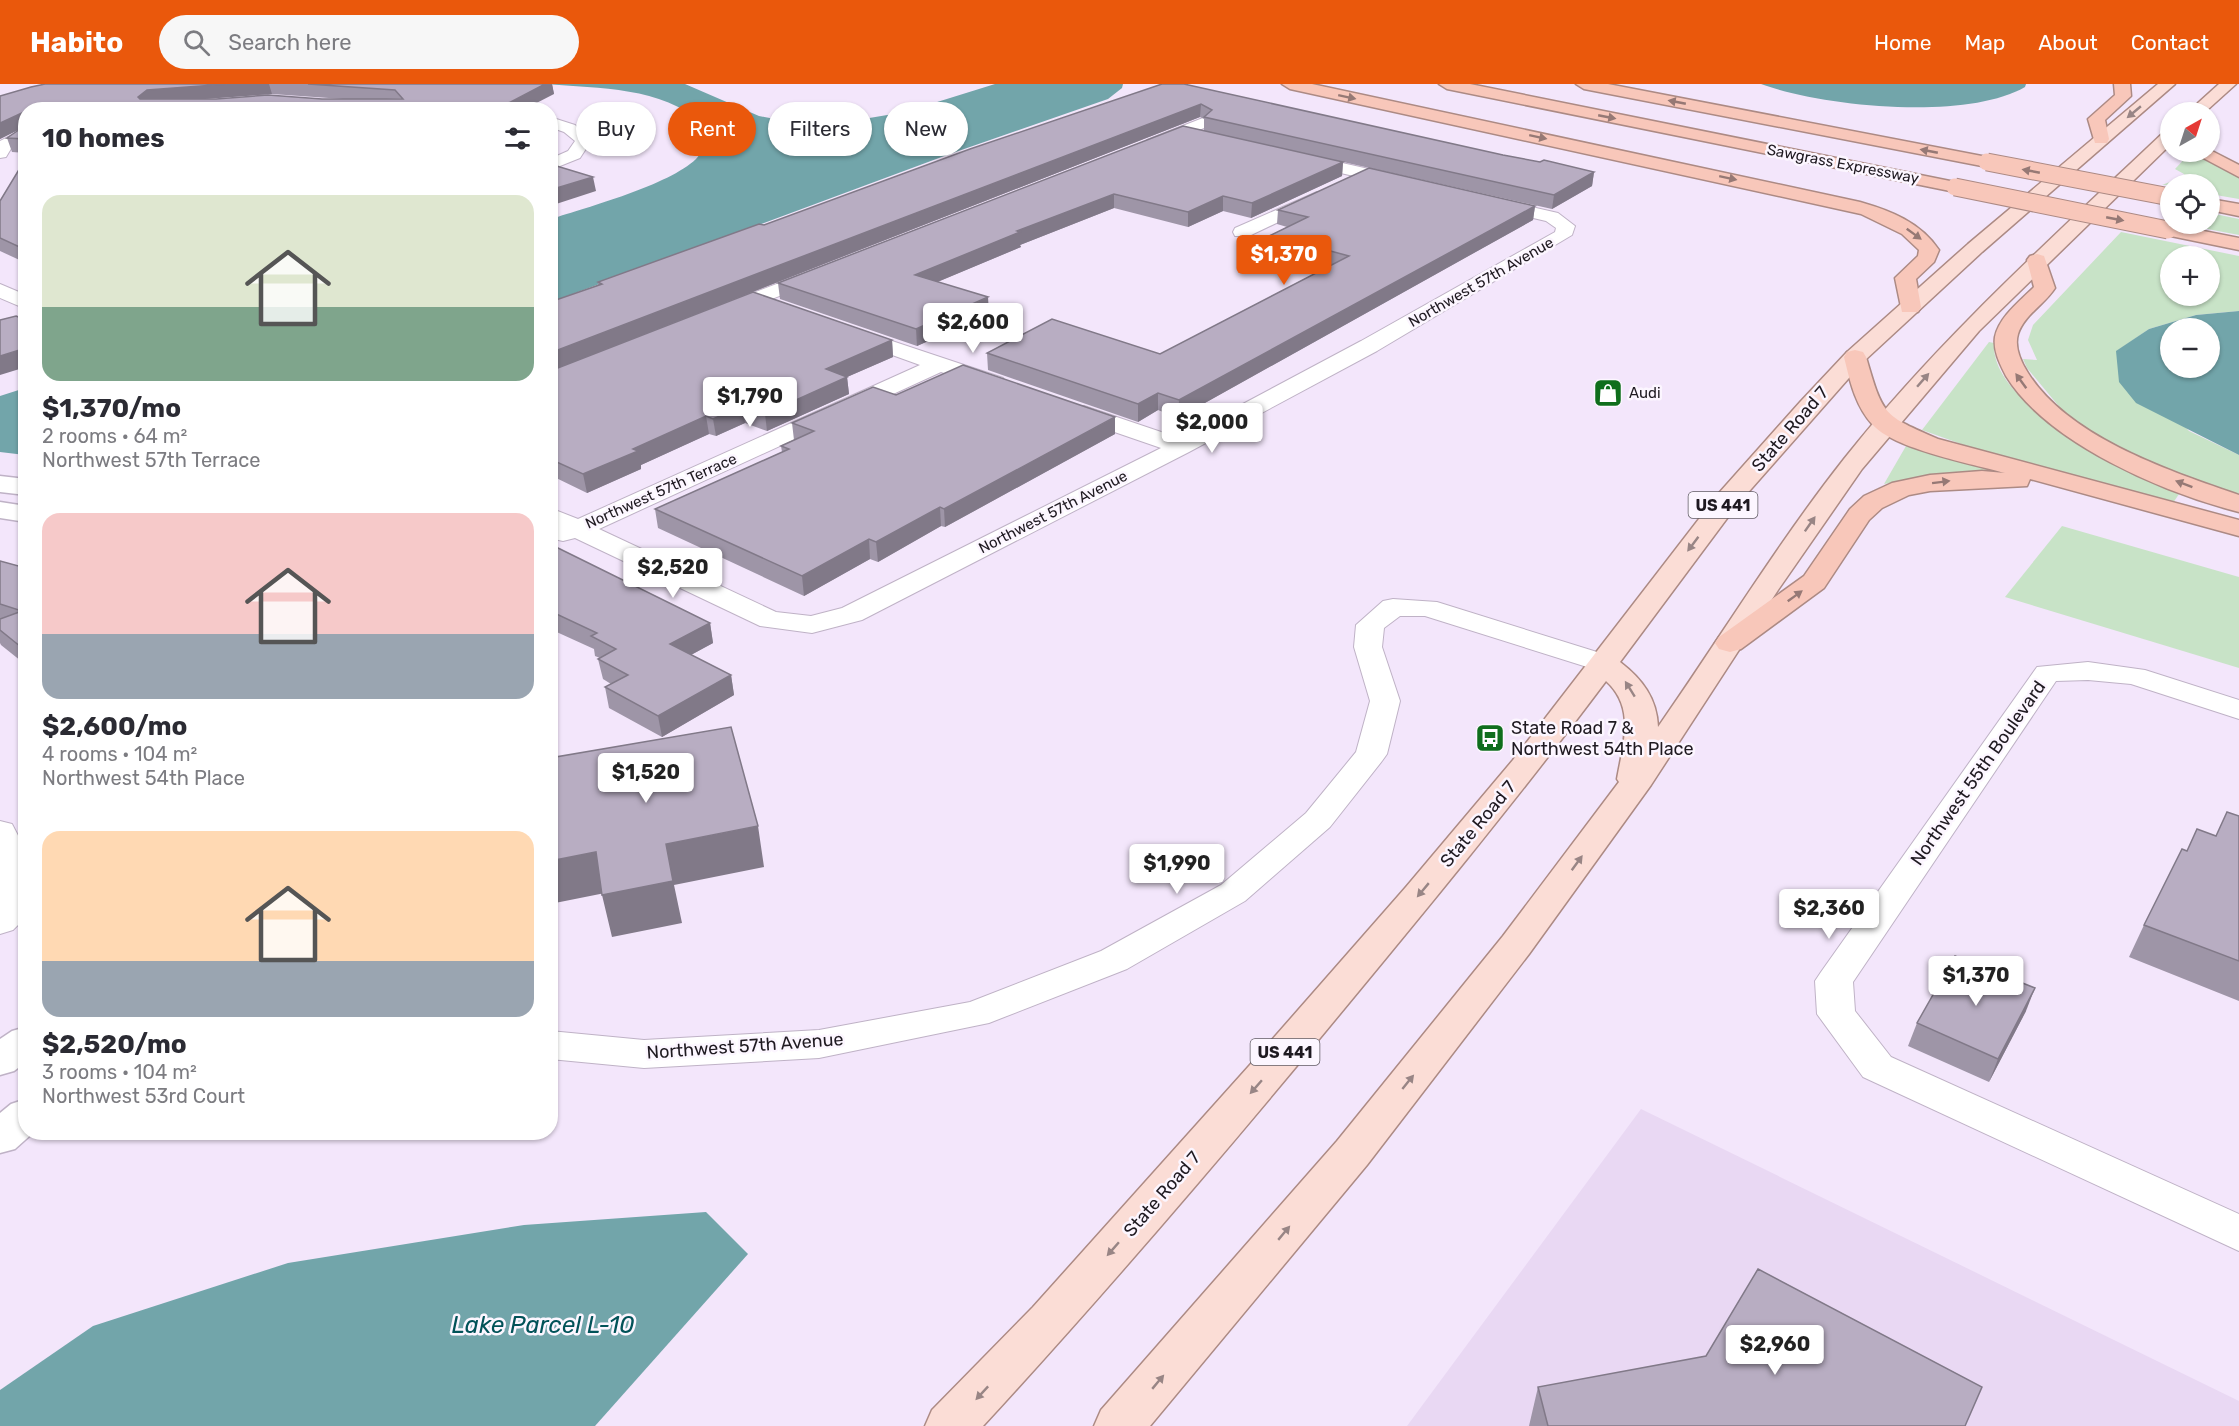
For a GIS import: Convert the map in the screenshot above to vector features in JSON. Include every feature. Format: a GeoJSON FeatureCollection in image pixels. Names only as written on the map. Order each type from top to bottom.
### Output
{"type":"FeatureCollection","features":[{"type":"Feature","properties":{"kind":"highway"},"geometry":{"type":"LineString","coordinates":[[1290,84],[1825,199],[1871,212],[1906,228],[1922,240],[1929,250],[1927,258],[1905,278],[1910,307]]}},
{"type":"Feature","properties":{"kind":"highway","name":"Sawgrass Expressway"},"geometry":{"type":"LineString","coordinates":[[1447,84],[2239,244]]}},
{"type":"Feature","properties":{"kind":"highway","name":"Sawgrass Expressway"},"geometry":{"type":"LineString","coordinates":[[1584,84],[2160,195]]}},
{"type":"Feature","properties":{"kind":"highway"},"geometry":{"type":"LineString","coordinates":[[1673,84],[1723,103],[1858,138]]}},
{"type":"Feature","properties":{"kind":"highway"},"geometry":{"type":"LineString","coordinates":[[2101,139],[2096,119],[2123,96],[2122,84]]}},
{"type":"Feature","properties":{"kind":"highway"},"geometry":{"type":"LineString","coordinates":[[2220,162],[2239,172]]}},
{"type":"Feature","properties":{"kind":"highway"},"geometry":{"type":"LineString","coordinates":[[2220,207],[2239,210]]}},
{"type":"Feature","properties":{"kind":"highway"},"geometry":{"type":"LineString","coordinates":[[2037,260],[2045,288],[2018,317],[2007,334],[2008,356],[2022,383],[2046,409],[2101,446],[2151,471],[2239,504]]}},
{"type":"Feature","properties":{"kind":"highway"},"geometry":{"type":"LineString","coordinates":[[1854,357],[1873,407],[1886,424],[1929,444],[2239,528]]}},
{"type":"Feature","properties":{"kind":"highway"},"geometry":{"type":"LineString","coordinates":[[1730,642],[1814,582],[1866,508],[1892,493],[1930,483],[1982,479],[2095,489]]}},
{"type":"Feature","properties":{"kind":"main road","name":"State Road 7"},"geometry":{"type":"LineString","coordinates":[[950,1426],[1050,1321],[1264,1077],[1525,767],[1728,499],[1854,357],[2101,139],[2167,84]]}},
{"type":"Feature","properties":{"kind":"main road"},"geometry":{"type":"LineString","coordinates":[[2207,102],[2228,84]]}},
{"type":"Feature","properties":{"kind":"main road"},"geometry":{"type":"LineString","coordinates":[[1119,1426],[1352,1153],[1516,945],[1634,785],[1825,502],[1886,424],[1971,326],[2037,260],[2160,145]]}},
{"type":"Feature","properties":{"kind":"main road"},"geometry":{"type":"LineString","coordinates":[[1603,663],[1627,681],[1644,711],[1634,785]]}},
{"type":"Feature","properties":{"kind":"street"},"geometry":{"type":"LineString","coordinates":[[1139,149],[1213,119]]}},
{"type":"Feature","properties":{"kind":"street"},"geometry":{"type":"LineString","coordinates":[[558,124],[570,128],[583,141],[580,151],[558,161]]}},
{"type":"Feature","properties":{"kind":"street"},"geometry":{"type":"LineString","coordinates":[[1183,132],[1206,137]]}},
{"type":"Feature","properties":{"kind":"street"},"geometry":{"type":"LineString","coordinates":[[0,153],[6,144],[18,137]]}},
{"type":"Feature","properties":{"kind":"street"},"geometry":{"type":"LineString","coordinates":[[1286,155],[1424,187]]}},
{"type":"Feature","properties":{"kind":"street"},"geometry":{"type":"LineString","coordinates":[[1242,232],[1366,174]]}},
{"type":"Feature","properties":{"kind":"street","name":"Northwest 57th Avenue"},"geometry":{"type":"LineString","coordinates":[[578,529],[770,620],[812,625],[852,614],[1180,447],[1369,346],[1563,235],[1566,226],[1552,217],[1471,198]]}},
{"type":"Feature","properties":{"kind":"street"},"geometry":{"type":"LineString","coordinates":[[701,320],[841,265]]}},
{"type":"Feature","properties":{"kind":"street"},"geometry":{"type":"LineString","coordinates":[[0,290],[18,299]]}},
{"type":"Feature","properties":{"kind":"street"},"geometry":{"type":"LineString","coordinates":[[753,299],[786,311]]}},
{"type":"Feature","properties":{"kind":"street"},"geometry":{"type":"LineString","coordinates":[[830,326],[1017,390]]}},
{"type":"Feature","properties":{"kind":"street","name":"Northwest 57th Terrace"},"geometry":{"type":"LineString","coordinates":[[558,534],[578,529],[940,364]]}},
{"type":"Feature","properties":{"kind":"street"},"geometry":{"type":"LineString","coordinates":[[1060,406],[1180,447]]}},
{"type":"Feature","properties":{"kind":"street"},"geometry":{"type":"LineString","coordinates":[[0,484],[18,486]]}},
{"type":"Feature","properties":{"kind":"street"},"geometry":{"type":"LineString","coordinates":[[0,510],[18,513]]}},
{"type":"Feature","properties":{"kind":"street"},"geometry":{"type":"LineString","coordinates":[[558,520],[578,529]]}},
{"type":"Feature","properties":{"kind":"street","name":"Northwest 57th Terrace"},"geometry":{"type":"LineString","coordinates":[[558,545],[578,529]]}},
{"type":"Feature","properties":{"kind":"street","name":"Northwest 57th Avenue"},"geometry":{"type":"LineString","coordinates":[[558,1045],[644,1054],[819,1044],[975,1014],[1114,960],[1233,892],[1318,820],[1371,754],[1384,701],[1368,646],[1370,625],[1393,607],[1427,608],[1603,663]]}},
{"type":"Feature","properties":{"kind":"street","name":"Northwest 55th Boulevard"},"geometry":{"type":"LineString","coordinates":[[2239,710],[2135,676],[2088,670],[2047,673],[1834,981],[1836,1014],[1877,1067],[2239,1233]]}},
{"type":"Feature","properties":{"kind":"street"},"geometry":{"type":"LineString","coordinates":[[0,831],[18,872],[10,913],[0,922]]}},
{"type":"Feature","properties":{"kind":"street"},"geometry":{"type":"LineString","coordinates":[[0,1060],[18,1047]]}},
{"type":"Feature","properties":{"kind":"street"},"geometry":{"type":"LineString","coordinates":[[0,1137],[18,1122]]}},
{"type":"Feature","properties":{"kind":"shaded area"},"geometry":{"type":"Polygon","coordinates":[[[2182,162],[2209,162],[2239,176],[2239,199],[2220,196],[2220,174],[2184,174],[2175,169],[2182,162]]]}},
{"type":"Feature","properties":{"kind":"shaded area"},"geometry":{"type":"Polygon","coordinates":[[[2220,215],[2239,219],[2239,235],[2220,231],[2220,215]]]}},
{"type":"Feature","properties":{"kind":"shaded area"},"geometry":{"type":"Polygon","coordinates":[[[2121,232],[2190,246],[2160,246],[2160,306],[2220,306],[2220,252],[2239,256],[2239,311],[2186,318],[2160,318],[2160,326],[2149,329],[2117,351],[2189,431],[2239,455],[2239,497],[2135,456],[2067,416],[2027,368],[2023,359],[2037,360],[2028,340],[2033,325],[2121,232]]]}},
{"type":"Feature","properties":{"kind":"shaded area"},"geometry":{"type":"Polygon","coordinates":[[[1989,342],[1994,343],[1997,363],[2007,382],[2023,400],[2064,431],[2124,465],[2121,468],[2179,494],[2173,503],[1964,445],[1922,430],[1989,342]]]}},
{"type":"Feature","properties":{"kind":"shaded area"},"geometry":{"type":"Polygon","coordinates":[[[1906,446],[1998,472],[1942,474],[1884,484],[1906,446]]]}},
{"type":"Feature","properties":{"kind":"shaded area"},"geometry":{"type":"Polygon","coordinates":[[[2062,526],[2239,577],[2239,668],[2005,597],[2062,526]]]}},
{"type":"Feature","properties":{"kind":"shaded area"},"geometry":{"type":"Polygon","coordinates":[[[1641,1109],[2239,1401],[2239,1426],[1407,1426],[1641,1109]]]}},
{"type":"Feature","properties":{"kind":"water"},"geometry":{"type":"Polygon","coordinates":[[[545,84],[685,84],[727,102],[668,102],[629,92],[545,84]]]}},
{"type":"Feature","properties":{"kind":"water"},"geometry":{"type":"Polygon","coordinates":[[[995,84],[1123,84],[1122,88],[1108,99],[968,148],[968,102],[937,102],[995,84]]]}},
{"type":"Feature","properties":{"kind":"water"},"geometry":{"type":"Polygon","coordinates":[[[1761,84],[2026,84],[2025,87],[1999,98],[1968,104],[1894,107],[1821,99],[1761,84]]]}},
{"type":"Feature","properties":{"kind":"water"},"geometry":{"type":"Polygon","coordinates":[[[756,115],[768,118],[768,156],[872,156],[872,118],[884,116],[884,156],[944,156],[558,299],[558,217],[648,186],[684,169],[698,156],[756,156],[756,115]]]}},
{"type":"Feature","properties":{"kind":"water"},"geometry":{"type":"Polygon","coordinates":[[[2239,311],[2239,455],[2136,403],[2119,382],[2116,351],[2149,329],[2160,326],[2160,378],[2220,378],[2220,318],[2186,318],[2239,311]]]}},
{"type":"Feature","properties":{"kind":"water"},"geometry":{"type":"Polygon","coordinates":[[[18,390],[18,454],[0,452],[0,396],[18,390]]]}},
{"type":"Feature","properties":{"kind":"water","name":"Lake Parcel L-10"},"geometry":{"type":"Polygon","coordinates":[[[706,1212],[748,1254],[595,1426],[0,1426],[0,1390],[93,1326],[288,1263],[524,1225],[706,1212]]]}},
{"type":"Feature","properties":{"kind":"building"},"geometry":{"type":"Polygon","coordinates":[[[45,84],[228,84],[147,90],[138,97],[140,99],[216,99],[268,95],[322,99],[403,99],[395,90],[308,84],[545,84],[510,102],[18,102],[18,115],[0,123],[0,96],[45,84]]]}},
{"type":"Feature","properties":{"kind":"building"},"geometry":{"type":"Polygon","coordinates":[[[1162,84],[1184,84],[1503,155],[1540,162],[1544,160],[1594,172],[1554,195],[1204,117],[1212,110],[1201,104],[558,350],[558,299],[602,284],[598,282],[759,224],[764,225],[951,156],[968,156],[968,150],[1162,84]]]}},
{"type":"Feature","properties":{"kind":"building"},"geometry":{"type":"Polygon","coordinates":[[[1183,126],[1343,162],[1252,203],[1223,196],[1188,212],[1114,194],[1017,231],[1020,232],[915,275],[988,297],[916,329],[778,283],[1183,126]]]}},
{"type":"Feature","properties":{"kind":"building"},"geometry":{"type":"Polygon","coordinates":[[[18,130],[18,139],[7,138],[18,130]]]}},
{"type":"Feature","properties":{"kind":"building"},"geometry":{"type":"Polygon","coordinates":[[[558,166],[593,177],[558,188],[558,166]]]}},
{"type":"Feature","properties":{"kind":"building"},"geometry":{"type":"Polygon","coordinates":[[[1369,168],[1535,206],[1179,400],[1158,393],[1138,404],[987,353],[1052,319],[1160,354],[1349,256],[1271,235],[1308,217],[1278,210],[1369,168]]]}},
{"type":"Feature","properties":{"kind":"building"},"geometry":{"type":"Polygon","coordinates":[[[18,171],[18,246],[0,238],[0,201],[18,171]]]}},
{"type":"Feature","properties":{"kind":"building"},"geometry":{"type":"Polygon","coordinates":[[[753,292],[892,340],[826,369],[847,377],[765,414],[742,406],[713,419],[706,416],[633,449],[638,451],[583,474],[558,463],[558,368],[753,292]]]}},
{"type":"Feature","properties":{"kind":"building"},"geometry":{"type":"Polygon","coordinates":[[[18,317],[18,350],[0,356],[0,320],[18,317]]]}},
{"type":"Feature","properties":{"kind":"building"},"geometry":{"type":"Polygon","coordinates":[[[963,365],[1115,417],[944,509],[940,507],[876,542],[869,539],[802,576],[655,509],[789,449],[781,446],[814,431],[792,423],[873,387],[896,395],[963,365]]]}},
{"type":"Feature","properties":{"kind":"building"},"geometry":{"type":"Polygon","coordinates":[[[558,548],[710,623],[670,644],[731,675],[658,716],[605,687],[628,675],[598,659],[616,649],[591,636],[597,633],[558,615],[558,548]]]}},
{"type":"Feature","properties":{"kind":"building"},"geometry":{"type":"Polygon","coordinates":[[[0,561],[18,566],[18,610],[0,604],[0,561]]]}},
{"type":"Feature","properties":{"kind":"building"},"geometry":{"type":"Polygon","coordinates":[[[18,612],[18,645],[0,630],[0,619],[18,612]]]}},
{"type":"Feature","properties":{"kind":"building"},"geometry":{"type":"Polygon","coordinates":[[[731,727],[758,826],[666,844],[673,881],[602,895],[596,852],[558,859],[558,757],[731,727]]]}},
{"type":"Feature","properties":{"kind":"building"},"geometry":{"type":"Polygon","coordinates":[[[2227,812],[2239,816],[2239,961],[2144,925],[2182,849],[2187,851],[2197,829],[2216,836],[2227,812]]]}},
{"type":"Feature","properties":{"kind":"building"},"geometry":{"type":"Polygon","coordinates":[[[1955,956],[2035,988],[1998,1059],[1917,1023],[1955,956]]]}},
{"type":"Feature","properties":{"kind":"building"},"geometry":{"type":"Polygon","coordinates":[[[1758,1269],[1982,1387],[1965,1426],[1548,1426],[1538,1387],[1706,1356],[1758,1269]]]}},
{"type":"Feature","properties":{"kind":"place","name":"Audi"},"geometry":{"type":"Point","coordinates":[1608,393]}},
{"type":"Feature","properties":{"kind":"place","name":"State Road 7 & Northwest 54th Place"},"geometry":{"type":"Point","coordinates":[1490,738]}}]}
